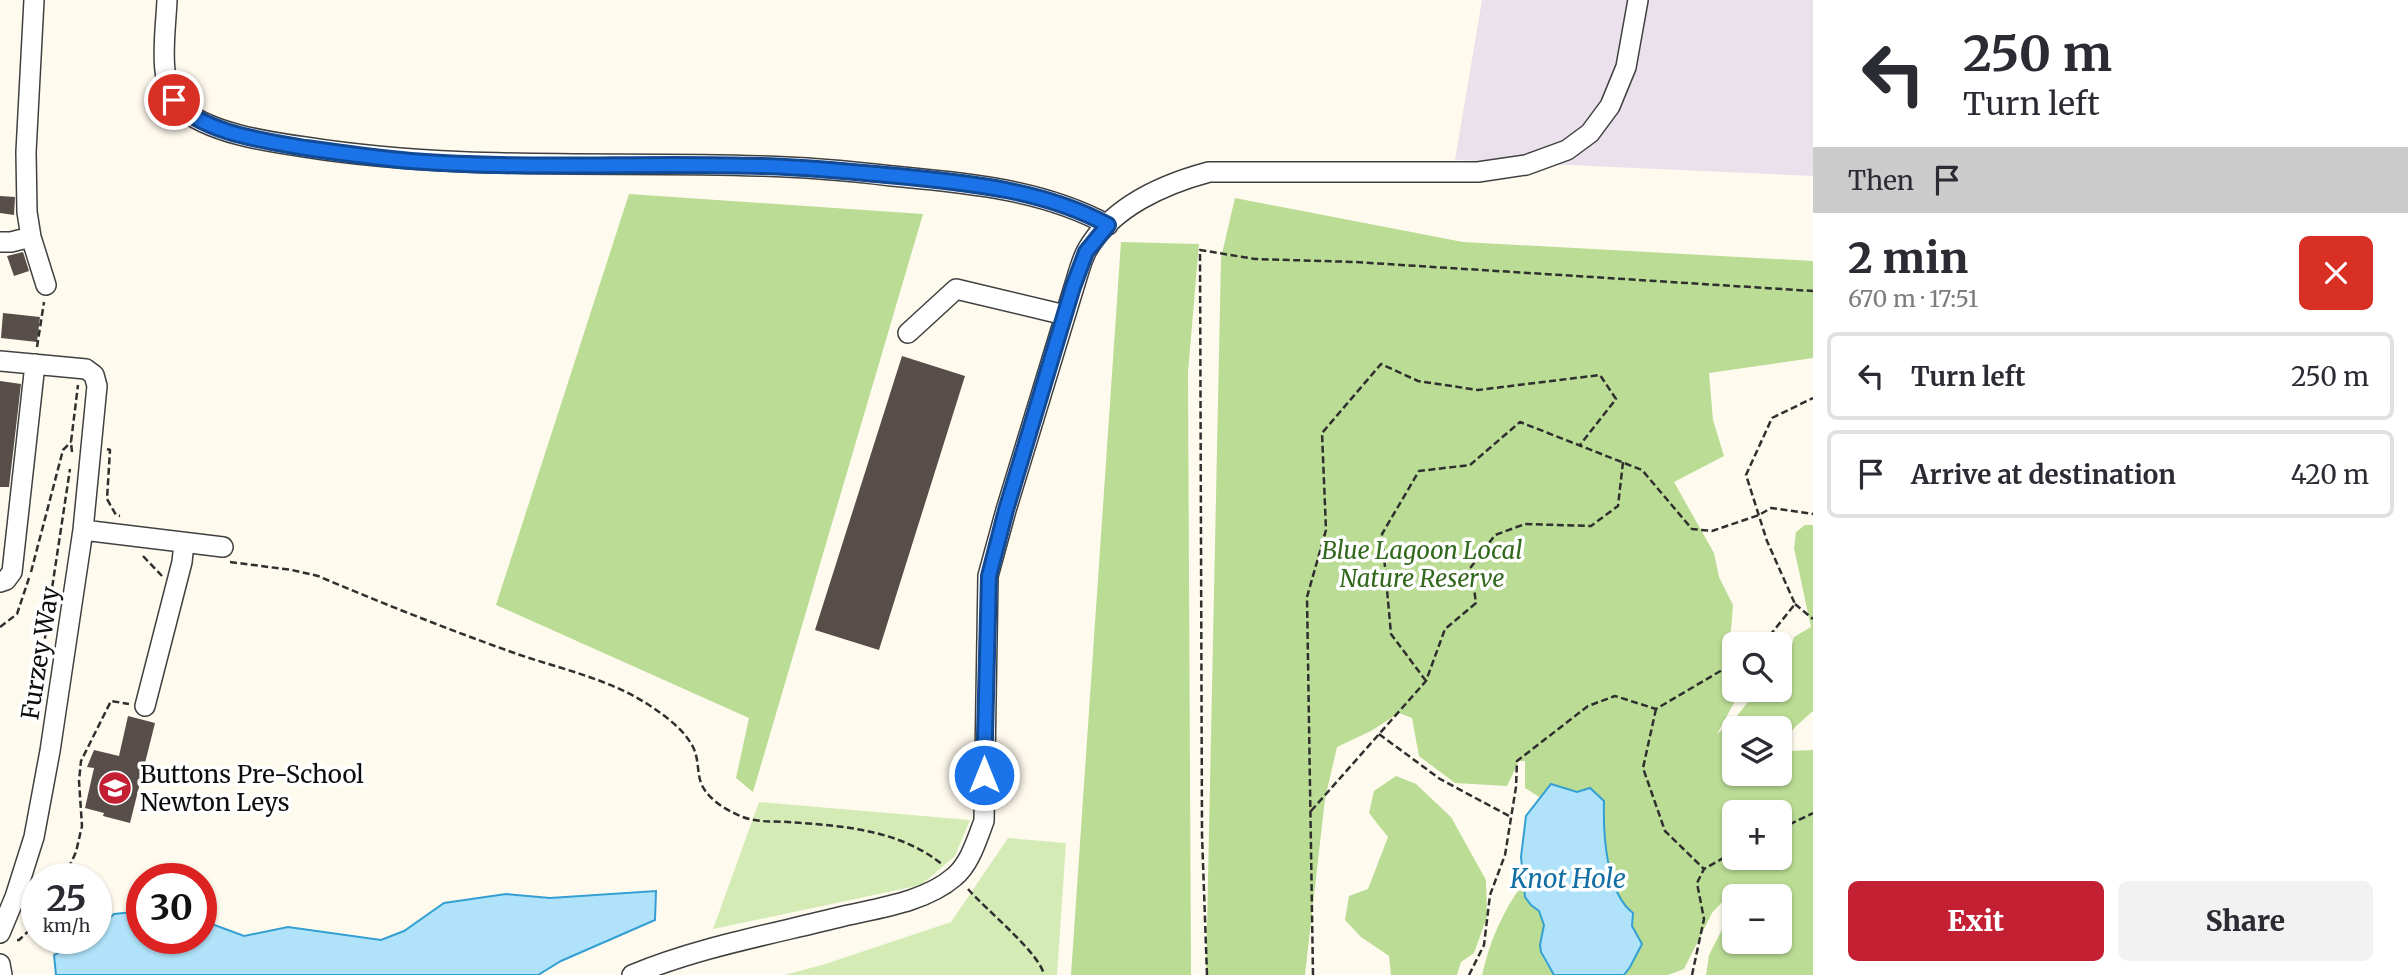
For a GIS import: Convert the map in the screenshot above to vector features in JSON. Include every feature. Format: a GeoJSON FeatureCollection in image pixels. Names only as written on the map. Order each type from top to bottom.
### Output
{"type":"FeatureCollection","features":[{"type":"Feature","properties":{"kind":"street"},"geometry":{"type":"LineString","coordinates":[[34,0],[26,152],[27,212],[31,237],[46,285]]}},
{"type":"Feature","properties":{"kind":"street"},"geometry":{"type":"LineString","coordinates":[[167,0],[165,71],[167,85],[174,100],[194,118],[209,125],[272,142],[410,161],[762,166],[937,180],[1053,200],[1108,225]]}},
{"type":"Feature","properties":{"kind":"street"},"geometry":{"type":"LineString","coordinates":[[632,975],[690,954],[906,901],[942,886],[957,876],[984,821],[989,576],[1006,510],[1086,252],[1108,225],[1129,206],[1179,180],[1209,172],[1478,172],[1526,165],[1567,150],[1590,134],[1610,106],[1626,67],[1638,0]]}},
{"type":"Feature","properties":{"kind":"street"},"geometry":{"type":"LineString","coordinates":[[0,242],[31,237]]}},
{"type":"Feature","properties":{"kind":"street"},"geometry":{"type":"LineString","coordinates":[[908,333],[956,289],[1065,316]]}},
{"type":"Feature","properties":{"kind":"street"},"geometry":{"type":"LineString","coordinates":[[0,361],[87,371]]}},
{"type":"Feature","properties":{"kind":"street"},"geometry":{"type":"LineString","coordinates":[[0,582],[6,580],[12,572],[35,363]]}},
{"type":"Feature","properties":{"kind":"street","name":"Furzey Way"},"geometry":{"type":"LineString","coordinates":[[0,933],[15,897],[34,837],[50,751],[83,530],[91,452],[96,400],[87,371]]}},
{"type":"Feature","properties":{"kind":"street"},"geometry":{"type":"LineString","coordinates":[[83,530],[138,542],[184,543],[225,554]]}},
{"type":"Feature","properties":{"kind":"street"},"geometry":{"type":"LineString","coordinates":[[145,706],[184,543]]}},
{"type":"Feature","properties":{"kind":"street"},"geometry":{"type":"LineString","coordinates":[[0,964],[2,975]]}},
{"type":"Feature","properties":{"kind":"path"},"geometry":{"type":"LineString","coordinates":[[1207,975],[1202,835],[1200,250],[1255,259],[1355,262],[1813,291]]}},
{"type":"Feature","properties":{"kind":"path"},"geometry":{"type":"LineString","coordinates":[[35,363],[46,285]]}},
{"type":"Feature","properties":{"kind":"path"},"geometry":{"type":"LineString","coordinates":[[1313,975],[1307,597],[1326,530],[1322,433],[1381,364],[1418,381],[1478,390],[1600,375],[1616,399],[1580,445]]}},
{"type":"Feature","properties":{"kind":"path"},"geometry":{"type":"LineString","coordinates":[[87,371],[71,442],[72,455],[86,456],[95,447],[110,450],[107,499],[116,515],[128,518]]}},
{"type":"Feature","properties":{"kind":"path"},"geometry":{"type":"LineString","coordinates":[[1813,398],[1772,418],[1746,475],[1767,541],[1795,604],[1813,619]]}},
{"type":"Feature","properties":{"kind":"path"},"geometry":{"type":"LineString","coordinates":[[1426,681],[1391,634],[1382,534],[1419,471],[1470,465],[1520,422],[1642,470],[1692,529],[1712,531],[1759,515],[1770,508],[1813,514]]}},
{"type":"Feature","properties":{"kind":"path"},"geometry":{"type":"LineString","coordinates":[[0,627],[17,614],[21,604],[63,450],[71,442]]}},
{"type":"Feature","properties":{"kind":"path"},"geometry":{"type":"LineString","coordinates":[[1310,812],[1426,681],[1445,629],[1476,603],[1471,567],[1495,535],[1525,524],[1591,526],[1618,506],[1623,462]]}},
{"type":"Feature","properties":{"kind":"path"},"geometry":{"type":"LineString","coordinates":[[40,693],[70,468]]}},
{"type":"Feature","properties":{"kind":"path"},"geometry":{"type":"LineString","coordinates":[[138,542],[145,560],[162,576]]}},
{"type":"Feature","properties":{"kind":"path"},"geometry":{"type":"LineString","coordinates":[[225,554],[318,576],[392,607],[624,691],[651,706],[686,736],[694,750],[702,785],[718,804],[751,820],[854,828],[910,844],[957,876],[1021,942],[1043,968],[1044,975]]}},
{"type":"Feature","properties":{"kind":"path"},"geometry":{"type":"LineString","coordinates":[[1773,632],[1795,604]]}},
{"type":"Feature","properties":{"kind":"path"},"geometry":{"type":"LineString","coordinates":[[1704,869],[1665,831],[1643,768],[1656,709],[1722,670]]}},
{"type":"Feature","properties":{"kind":"path"},"geometry":{"type":"LineString","coordinates":[[1469,975],[1484,945],[1490,895],[1505,855],[1516,788],[1517,761],[1588,706],[1615,696],[1656,709]]}},
{"type":"Feature","properties":{"kind":"path"},"geometry":{"type":"LineString","coordinates":[[71,863],[82,826],[79,781],[81,761],[111,701],[145,706]]}},
{"type":"Feature","properties":{"kind":"path"},"geometry":{"type":"LineString","coordinates":[[1379,734],[1440,779],[1511,817]]}},
{"type":"Feature","properties":{"kind":"path"},"geometry":{"type":"LineString","coordinates":[[1792,823],[1813,813]]}},
{"type":"Feature","properties":{"kind":"path"},"geometry":{"type":"LineString","coordinates":[[1692,975],[1704,919],[1697,883],[1704,869],[1722,859]]}},
{"type":"Feature","properties":{"kind":"shaded area"},"geometry":{"type":"Polygon","coordinates":[[[1482,0],[1813,0],[1813,176],[1455,160],[1482,0]]]}},
{"type":"Feature","properties":{"kind":"green space"},"geometry":{"type":"Polygon","coordinates":[[[629,194],[923,214],[753,792],[736,778],[749,718],[496,605],[629,194]]]}},
{"type":"Feature","properties":{"kind":"green space","name":"Blue Lagoon Local Nature Reserve"},"geometry":{"type":"Polygon","coordinates":[[[1235,198],[1463,242],[1813,261],[1813,358],[1709,373],[1713,420],[1724,456],[1674,482],[1714,553],[1719,577],[1733,605],[1730,632],[1722,632],[1722,702],[1734,702],[1727,716],[1722,716],[1722,725],[1717,734],[1722,730],[1722,786],[1792,786],[1792,751],[1813,750],[1813,975],[1706,975],[1709,955],[1722,930],[1722,954],[1792,954],[1792,884],[1722,884],[1722,902],[1712,913],[1684,969],[1668,975],[1624,975],[1642,944],[1632,926],[1633,913],[1617,891],[1612,877],[1604,829],[1604,801],[1552,784],[1541,798],[1525,788],[1525,761],[1519,761],[1507,786],[1455,783],[1419,756],[1412,718],[1399,713],[1371,731],[1337,747],[1325,799],[1305,975],[1206,975],[1221,258],[1235,198]]]}},
{"type":"Feature","properties":{"kind":"green space"},"geometry":{"type":"Polygon","coordinates":[[[1121,242],[1199,244],[1188,372],[1191,975],[1071,975],[1121,242]]]}},
{"type":"Feature","properties":{"kind":"green space","name":"Blue Lagoon Local Nature Reserve"},"geometry":{"type":"Polygon","coordinates":[[[1805,525],[1813,525],[1813,711],[1792,731],[1792,716],[1737,716],[1748,702],[1792,702],[1794,637],[1811,627],[1794,548],[1796,532],[1805,525]]]}},
{"type":"Feature","properties":{"kind":"green space"},"geometry":{"type":"Polygon","coordinates":[[[1396,776],[1416,784],[1451,817],[1486,880],[1487,917],[1474,953],[1461,962],[1457,975],[1391,975],[1389,956],[1361,937],[1345,920],[1349,896],[1368,889],[1388,837],[1369,813],[1374,791],[1396,776]]]}},
{"type":"Feature","properties":{"kind":"green space"},"geometry":{"type":"Polygon","coordinates":[[[759,802],[970,820],[955,856],[921,885],[713,929],[759,802]]]}},
{"type":"Feature","properties":{"kind":"green space"},"geometry":{"type":"Polygon","coordinates":[[[1008,838],[1066,843],[1057,975],[784,975],[951,922],[1008,838]]]}},
{"type":"Feature","properties":{"kind":"green space"},"geometry":{"type":"Polygon","coordinates":[[[1524,882],[1527,897],[1543,921],[1540,948],[1554,975],[1482,975],[1498,926],[1524,882]]]}},
{"type":"Feature","properties":{"kind":"water","name":"Knot Hole"},"geometry":{"type":"Polygon","coordinates":[[[1551,784],[1577,792],[1590,788],[1604,801],[1608,862],[1617,892],[1633,913],[1632,926],[1642,944],[1624,975],[1554,975],[1541,952],[1544,925],[1539,911],[1525,897],[1521,857],[1526,816],[1551,784]]]}},
{"type":"Feature","properties":{"kind":"water"},"geometry":{"type":"Polygon","coordinates":[[[656,891],[655,920],[561,961],[538,975],[56,975],[56,954],[112,954],[114,914],[126,913],[126,954],[217,954],[217,926],[244,936],[288,927],[381,940],[404,931],[444,903],[506,894],[550,898],[656,891]]]}},
{"type":"Feature","properties":{"kind":"building"},"geometry":{"type":"Polygon","coordinates":[[[0,196],[15,197],[14,215],[0,213],[0,196]]]}},
{"type":"Feature","properties":{"kind":"building"},"geometry":{"type":"Polygon","coordinates":[[[23,252],[29,271],[14,276],[7,256],[23,252]]]}},
{"type":"Feature","properties":{"kind":"building"},"geometry":{"type":"Polygon","coordinates":[[[3,313],[40,317],[37,342],[1,338],[3,313]]]}},
{"type":"Feature","properties":{"kind":"building"},"geometry":{"type":"Polygon","coordinates":[[[902,356],[965,376],[879,650],[815,630],[902,356]]]}},
{"type":"Feature","properties":{"kind":"building"},"geometry":{"type":"Polygon","coordinates":[[[0,381],[21,384],[9,487],[0,487],[0,381]]]}},
{"type":"Feature","properties":{"kind":"building"},"geometry":{"type":"Polygon","coordinates":[[[128,716],[155,723],[130,823],[85,808],[94,768],[87,767],[94,750],[119,756],[128,716]]]}},
{"type":"Feature","properties":{"kind":"place","name":"Buttons Pre-School Newton Leys"},"geometry":{"type":"Point","coordinates":[115,788]}},
{"type":"Feature","properties":{"kind":"route"},"geometry":{"type":"LineString","coordinates":[[174,100],[194,118],[209,125],[272,142],[325,150],[410,161],[762,166],[875,174],[937,180],[1053,200],[1108,225],[1102,229],[1086,252],[1073,287],[989,576],[984,775]]}}]}
